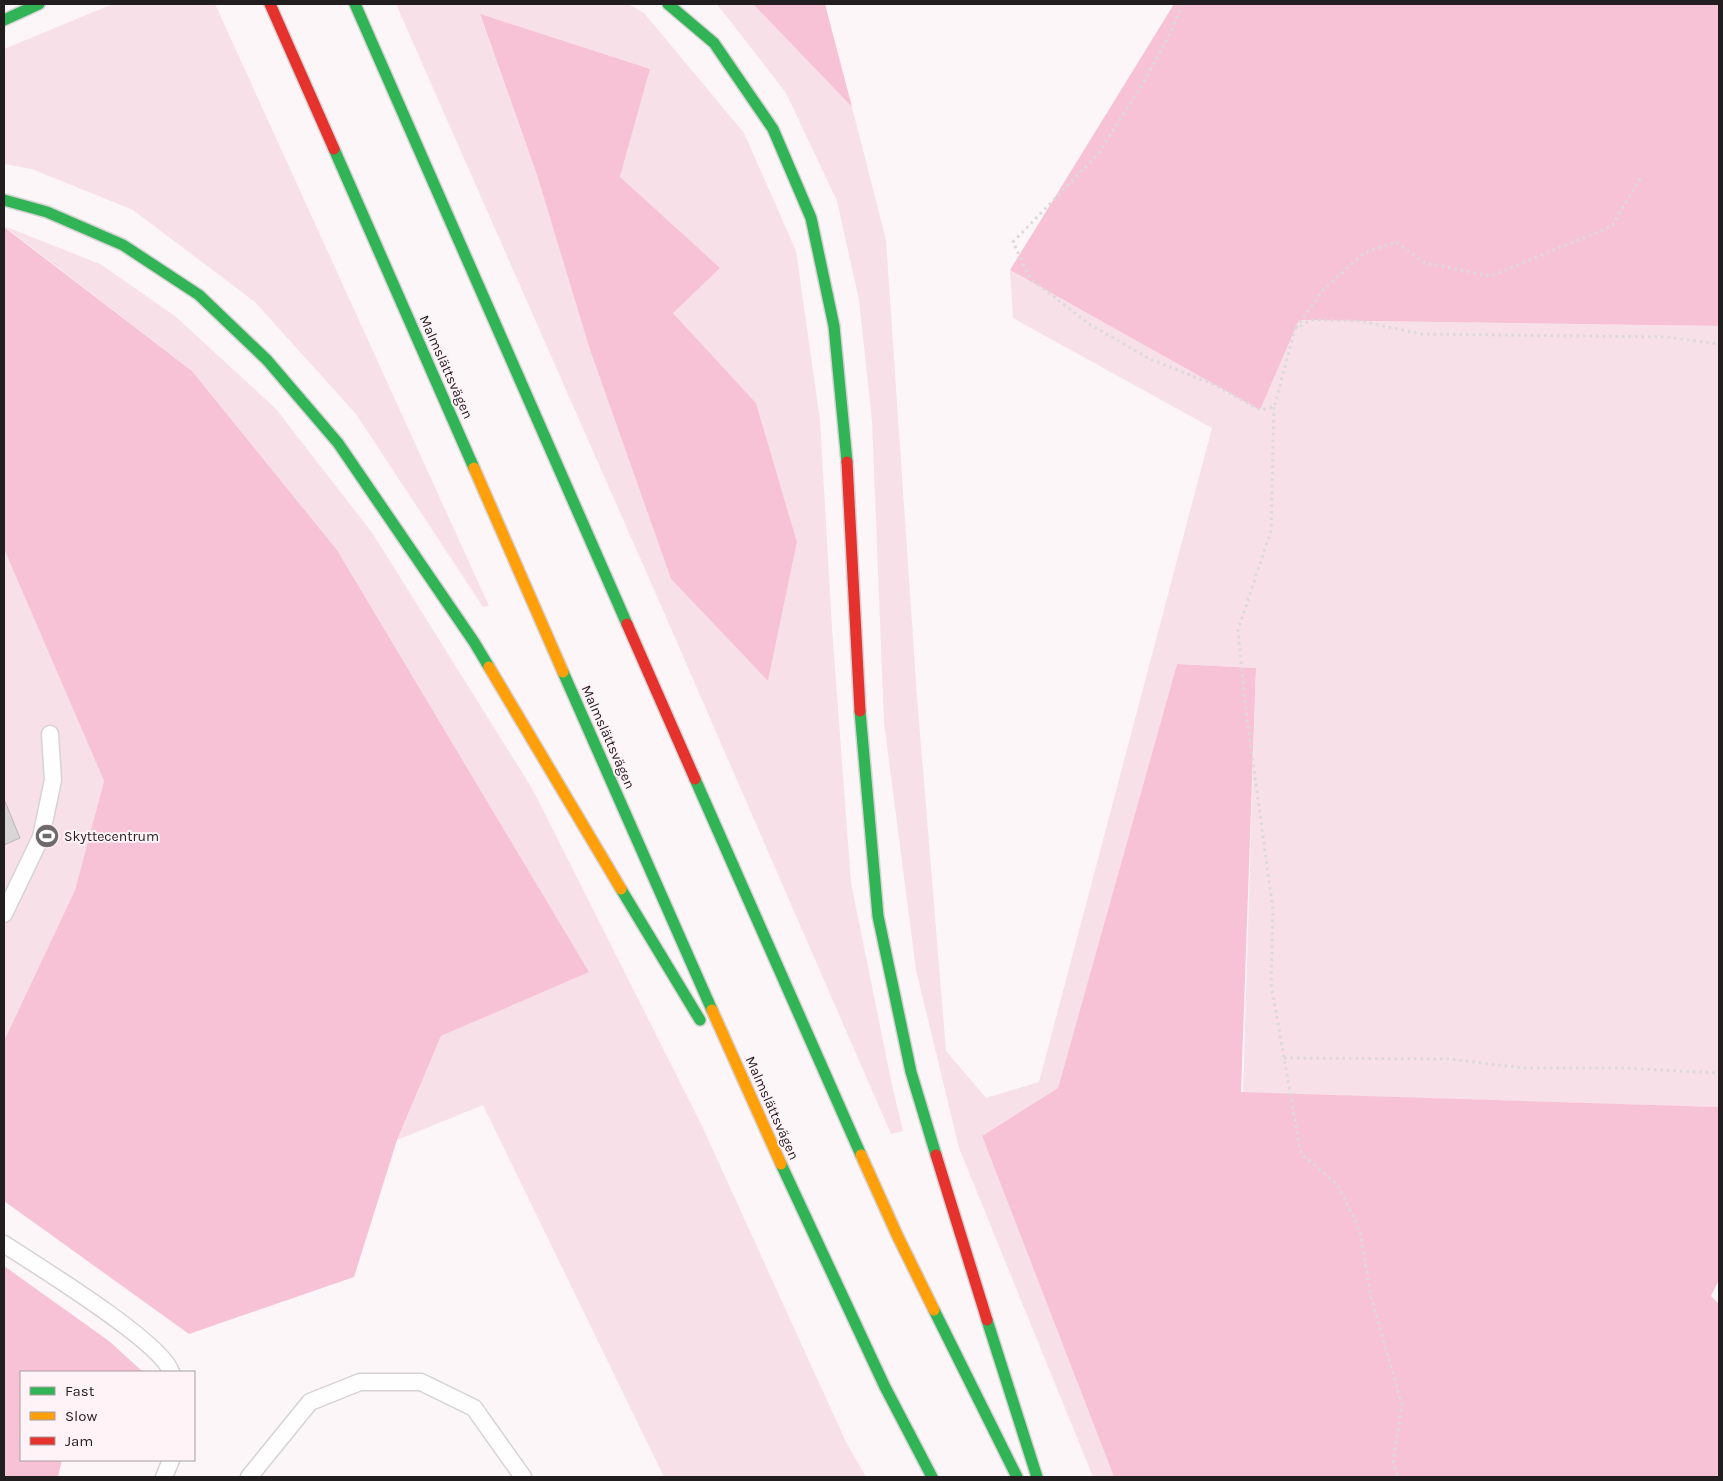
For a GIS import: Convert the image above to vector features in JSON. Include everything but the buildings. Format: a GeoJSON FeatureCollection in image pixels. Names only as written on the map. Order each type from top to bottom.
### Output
{"type":"FeatureCollection","features":[{"type":"Feature","properties":{"kind":"highway"},"geometry":{"type":"LineString","coordinates":[[4,20],[39,4]]}},
{"type":"Feature","properties":{"kind":"highway","name":"Malmslättsvägen"},"geometry":{"type":"LineString","coordinates":[[270,4],[761,1122],[885,1387],[932,1477]]}},
{"type":"Feature","properties":{"kind":"highway"},"geometry":{"type":"LineString","coordinates":[[355,4],[890,1219],[1017,1477]]}},
{"type":"Feature","properties":{"kind":"highway"},"geometry":{"type":"LineString","coordinates":[[668,4],[714,43],[773,129],[811,218],[834,326],[847,457],[861,733],[878,916],[911,1072],[1037,1477]]}},
{"type":"Feature","properties":{"kind":"highway"},"geometry":{"type":"LineString","coordinates":[[4,200],[47,212],[123,245],[199,295],[267,360],[338,443],[474,642],[705,1028]]}},
{"type":"Feature","properties":{"kind":"highway"},"geometry":{"type":"LineString","coordinates":[[715,1045],[761,1122]]}},
{"type":"Feature","properties":{"kind":"lane"},"geometry":{"type":"LineString","coordinates":[[4,914],[41,837],[53,780],[50,734]]}},
{"type":"Feature","properties":{"kind":"lane"},"geometry":{"type":"LineString","coordinates":[[4,1244],[121,1322],[152,1348],[170,1367],[171,1371]]}},
{"type":"Feature","properties":{"kind":"lane"},"geometry":{"type":"LineString","coordinates":[[257,1475],[310,1402],[360,1382],[421,1382],[474,1408],[523,1477]]}},
{"type":"Feature","properties":{"kind":"lane"},"geometry":{"type":"LineString","coordinates":[[164,1477],[171,1461]]}},
{"type":"Feature","properties":{"kind":"path"},"geometry":{"type":"LineString","coordinates":[[1182,4],[1142,86],[1099,153],[1013,242],[1030,278],[1089,324],[1150,359],[1215,385],[1260,410],[1274,407]]}},
{"type":"Feature","properties":{"kind":"path"},"geometry":{"type":"LineString","coordinates":[[1398,1477],[1393,1462],[1402,1406],[1371,1298],[1360,1231],[1337,1184],[1301,1154],[1271,984],[1273,910],[1246,712],[1238,630],[1271,531],[1274,407],[1295,329],[1324,289],[1364,253],[1396,242],[1425,263],[1491,276],[1612,226],[1641,177]]}},
{"type":"Feature","properties":{"kind":"path"},"geometry":{"type":"LineString","coordinates":[[1295,329],[1311,320],[1360,321],[1421,334],[1666,337],[1719,344]]}},
{"type":"Feature","properties":{"kind":"path"},"geometry":{"type":"LineString","coordinates":[[1284,1058],[1450,1059],[1523,1068],[1626,1068],[1719,1073]]}},
{"type":"Feature","properties":{"kind":"shaded area"},"geometry":{"type":"Polygon","coordinates":[[[113,4],[215,4],[489,606],[483,607],[356,414],[255,302],[133,210],[32,169],[4,164],[4,49],[113,4]]]}},
{"type":"Feature","properties":{"kind":"shaded area"},"geometry":{"type":"Polygon","coordinates":[[[396,4],[628,4],[644,13],[744,133],[796,251],[820,420],[832,628],[851,883],[903,1131],[891,1134],[396,4]],[[480,15],[537,175],[589,347],[671,579],[768,681],[797,542],[756,403],[673,313],[620,177],[650,69],[480,15]]]}},
{"type":"Feature","properties":{"kind":"shaded area"},"geometry":{"type":"Polygon","coordinates":[[[717,4],[753,4],[852,107],[886,240],[917,697],[946,1051],[986,1098],[1039,1082],[1212,428],[1013,318],[1010,270],[1260,410],[1299,320],[1719,326],[1719,1107],[1243,1093],[1256,668],[1177,664],[1058,1088],[982,1136],[1114,1477],[1093,1477],[959,1148],[916,970],[884,722],[872,421],[859,300],[837,201],[786,93],[717,4]]]}},
{"type":"Feature","properties":{"kind":"shaded area"},"geometry":{"type":"Polygon","coordinates":[[[753,4],[825,4],[852,107],[753,4]]]}},
{"type":"Feature","properties":{"kind":"shaded area"},"geometry":{"type":"Polygon","coordinates":[[[1174,4],[1719,4],[1719,326],[1299,320],[1260,410],[1010,270],[1174,4]]]}},
{"type":"Feature","properties":{"kind":"shaded area"},"geometry":{"type":"Polygon","coordinates":[[[480,14],[650,69],[620,177],[720,268],[673,313],[756,403],[797,542],[768,681],[671,579],[589,347],[537,175],[480,14]]]}},
{"type":"Feature","properties":{"kind":"shaded area"},"geometry":{"type":"Polygon","coordinates":[[[4,226],[100,264],[175,316],[276,409],[373,534],[533,790],[702,1126],[846,1442],[866,1477],[664,1477],[483,1105],[397,1140],[441,1036],[588,971],[337,550],[192,371],[4,226]]]}},
{"type":"Feature","properties":{"kind":"shaded area"},"geometry":{"type":"Polygon","coordinates":[[[4,227],[192,371],[337,550],[589,972],[441,1036],[397,1140],[354,1277],[189,1334],[4,1201],[4,1041],[75,890],[104,781],[4,549],[4,227]]]}},
{"type":"Feature","properties":{"kind":"shaded area","name":"Skyttecentrum"},"geometry":{"type":"Polygon","coordinates":[[[4,549],[104,781],[75,890],[4,1041],[4,549]]]}},
{"type":"Feature","properties":{"kind":"shaded area"},"geometry":{"type":"Polygon","coordinates":[[[1177,664],[1256,668],[1241,1092],[1719,1107],[1719,1280],[1711,1296],[1719,1304],[1719,1477],[1114,1477],[982,1136],[1058,1088],[1177,664]]]}},
{"type":"Feature","properties":{"kind":"shaded area"},"geometry":{"type":"Polygon","coordinates":[[[4,1266],[109,1341],[142,1371],[20,1371],[20,1461],[62,1461],[58,1477],[4,1477],[4,1266]]]}},
{"type":"Feature","properties":{"kind":"traffic: fast"},"geometry":{"type":"LineString","coordinates":[[4,20],[39,4]]}},
{"type":"Feature","properties":{"kind":"traffic: fast"},"geometry":{"type":"LineString","coordinates":[[355,4],[627,624]]}},
{"type":"Feature","properties":{"kind":"traffic: fast"},"geometry":{"type":"LineString","coordinates":[[668,4],[714,43],[773,129],[811,218],[834,326],[847,462]]}},
{"type":"Feature","properties":{"kind":"traffic: fast"},"geometry":{"type":"LineString","coordinates":[[334,149],[474,468]]}},
{"type":"Feature","properties":{"kind":"traffic: fast"},"geometry":{"type":"LineString","coordinates":[[4,200],[47,212],[123,245],[199,295],[267,360],[338,443],[474,642],[489,667]]}},
{"type":"Feature","properties":{"kind":"traffic: fast"},"geometry":{"type":"LineString","coordinates":[[563,672],[712,1010]]}},
{"type":"Feature","properties":{"kind":"traffic: fast"},"geometry":{"type":"LineString","coordinates":[[860,711],[878,916],[911,1072],[936,1155]]}},
{"type":"Feature","properties":{"kind":"traffic: fast"},"geometry":{"type":"LineString","coordinates":[[695,779],[861,1155]]}},
{"type":"Feature","properties":{"kind":"traffic: fast"},"geometry":{"type":"LineString","coordinates":[[621,889],[700,1020]]}},
{"type":"Feature","properties":{"kind":"traffic: fast"},"geometry":{"type":"LineString","coordinates":[[781,1164],[885,1387],[932,1477]]}},
{"type":"Feature","properties":{"kind":"traffic: fast"},"geometry":{"type":"LineString","coordinates":[[934,1310],[1017,1477]]}},
{"type":"Feature","properties":{"kind":"traffic: fast"},"geometry":{"type":"LineString","coordinates":[[987,1320],[1037,1477]]}},
{"type":"Feature","properties":{"kind":"traffic: slow"},"geometry":{"type":"LineString","coordinates":[[474,468],[563,672]]}},
{"type":"Feature","properties":{"kind":"traffic: slow"},"geometry":{"type":"LineString","coordinates":[[489,667],[621,889]]}},
{"type":"Feature","properties":{"kind":"traffic: slow"},"geometry":{"type":"LineString","coordinates":[[712,1010],[781,1164]]}},
{"type":"Feature","properties":{"kind":"traffic: slow"},"geometry":{"type":"LineString","coordinates":[[861,1155],[934,1310]]}},
{"type":"Feature","properties":{"kind":"traffic: jam"},"geometry":{"type":"LineString","coordinates":[[270,4],[334,149]]}},
{"type":"Feature","properties":{"kind":"traffic: jam"},"geometry":{"type":"LineString","coordinates":[[847,462],[860,711]]}},
{"type":"Feature","properties":{"kind":"traffic: jam"},"geometry":{"type":"LineString","coordinates":[[627,624],[695,779]]}},
{"type":"Feature","properties":{"kind":"traffic: jam"},"geometry":{"type":"LineString","coordinates":[[936,1155],[987,1320]]}},
{"type":"Feature","properties":{"kind":"place","name":"Skyttecentrum"},"geometry":{"type":"Point","coordinates":[47,836]}}]}
